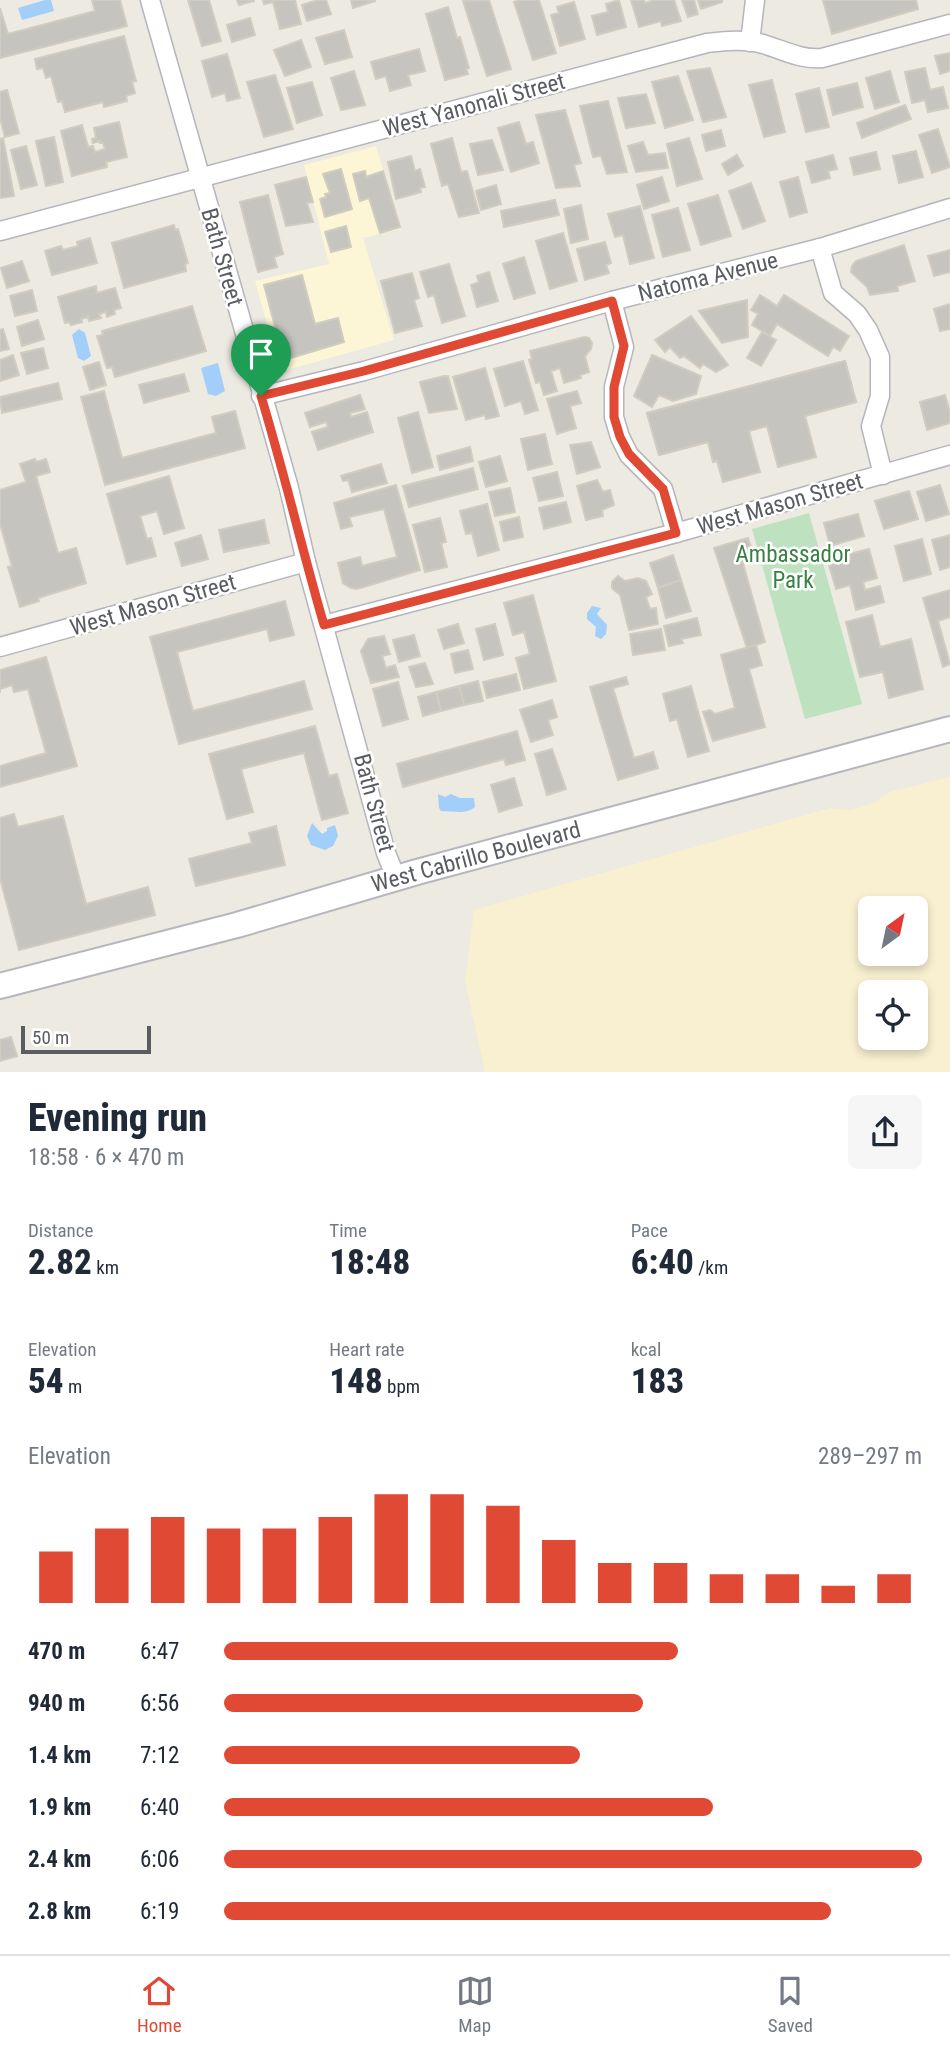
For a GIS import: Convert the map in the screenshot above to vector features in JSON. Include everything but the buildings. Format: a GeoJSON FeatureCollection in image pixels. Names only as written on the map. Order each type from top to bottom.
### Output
{"type":"FeatureCollection","features":[{"type":"Feature","properties":{"kind":"main road","name":"West Cabrillo Boulevard"},"geometry":{"type":"LineString","coordinates":[[1,985],[248,922],[396,878],[950,729]]}},
{"type":"Feature","properties":{"kind":"street","name":"Bath Street"},"geometry":{"type":"LineString","coordinates":[[150,0],[289,488],[306,562],[386,853],[396,878]]}},
{"type":"Feature","properties":{"kind":"street"},"geometry":{"type":"LineString","coordinates":[[750,42],[755,0]]}},
{"type":"Feature","properties":{"kind":"street","name":"West Yanonali Street"},"geometry":{"type":"LineString","coordinates":[[0,231],[707,43],[731,40],[750,42],[810,59],[950,24]]}},
{"type":"Feature","properties":{"kind":"street","name":"Natoma Avenue"},"geometry":{"type":"LineString","coordinates":[[261,396],[364,371],[612,301],[820,248],[950,208]]}},
{"type":"Feature","properties":{"kind":"street"},"geometry":{"type":"LineString","coordinates":[[820,248],[834,293],[857,314],[868,330],[880,357],[880,396],[871,426],[883,475]]}},
{"type":"Feature","properties":{"kind":"street"},"geometry":{"type":"LineString","coordinates":[[612,301],[624,346],[614,387],[613,407],[617,427],[629,454],[663,489],[676,533]]}},
{"type":"Feature","properties":{"kind":"street","name":"West Mason Street"},"geometry":{"type":"LineString","coordinates":[[324,625],[676,533],[950,455]]}},
{"type":"Feature","properties":{"kind":"street","name":"West Mason Street"},"geometry":{"type":"LineString","coordinates":[[0,647],[306,562]]}},
{"type":"Feature","properties":{"kind":"shaded area"},"geometry":{"type":"Polygon","coordinates":[[[376,146],[401,229],[363,238],[394,340],[280,372],[255,281],[329,264],[304,165],[376,146]]]}},
{"type":"Feature","properties":{"kind":"green space","name":"Ambassador Park"},"geometry":{"type":"Polygon","coordinates":[[[809,513],[862,704],[805,719],[752,529],[809,513]]]}},
{"type":"Feature","properties":{"kind":"sand"},"geometry":{"type":"Polygon","coordinates":[[[950,777],[950,1072],[485,1072],[465,981],[474,910],[830,808],[851,810],[874,803],[890,792],[950,777]]]}},
{"type":"Feature","properties":{"kind":"water"},"geometry":{"type":"Polygon","coordinates":[[[51,0],[54,11],[22,20],[18,8],[51,0]]]}},
{"type":"Feature","properties":{"kind":"water"},"geometry":{"type":"Polygon","coordinates":[[[79,329],[85,333],[91,356],[84,361],[78,358],[72,335],[79,329]]]}},
{"type":"Feature","properties":{"kind":"water"},"geometry":{"type":"Polygon","coordinates":[[[218,363],[225,391],[216,396],[208,394],[201,368],[218,363]]]}},
{"type":"Feature","properties":{"kind":"water"},"geometry":{"type":"Polygon","coordinates":[[[592,606],[601,608],[597,614],[607,625],[606,634],[601,639],[595,636],[596,627],[587,619],[587,613],[592,606]]]}},
{"type":"Feature","properties":{"kind":"water"},"geometry":{"type":"Polygon","coordinates":[[[438,794],[445,797],[451,794],[460,798],[474,798],[475,807],[463,812],[441,811],[438,794]]]}},
{"type":"Feature","properties":{"kind":"water"},"geometry":{"type":"Polygon","coordinates":[[[312,823],[322,834],[335,825],[338,836],[333,846],[325,850],[311,845],[307,836],[312,823]]]}},
{"type":"Feature","properties":{"kind":"route"},"geometry":{"type":"LineString","coordinates":[[612,301],[624,346],[614,387],[614,417],[629,454],[663,489],[676,533],[324,625],[289,488],[261,396],[364,371],[612,301]]}}]}
